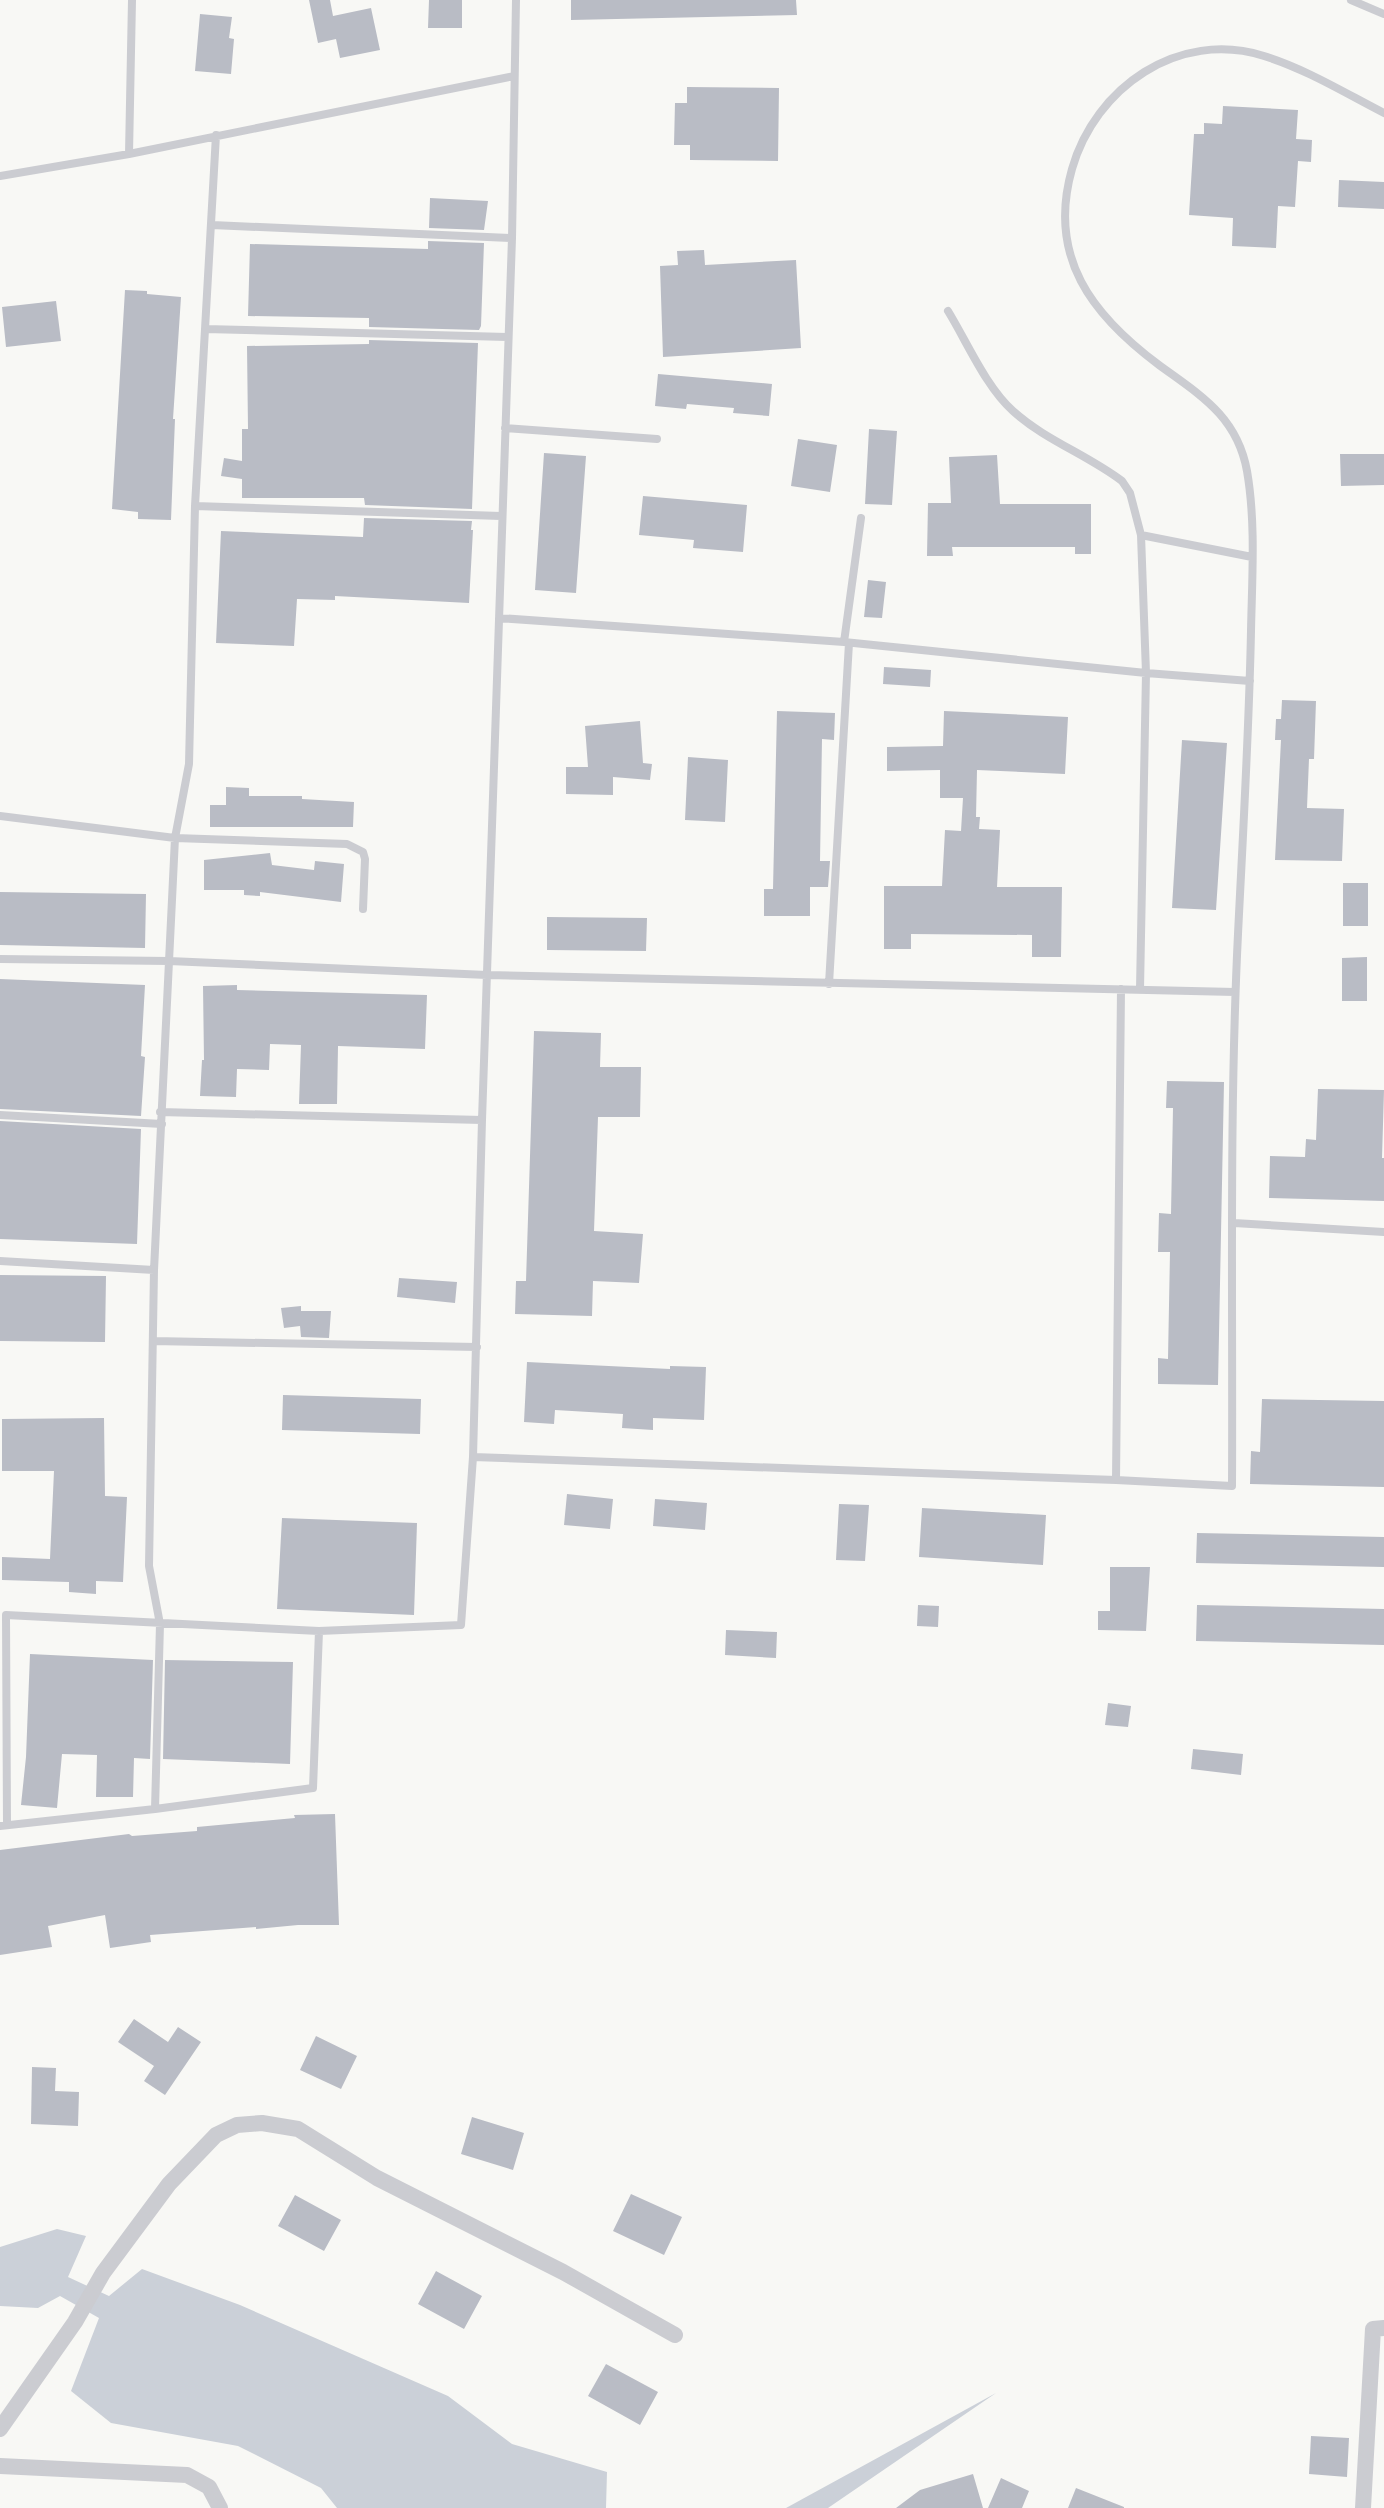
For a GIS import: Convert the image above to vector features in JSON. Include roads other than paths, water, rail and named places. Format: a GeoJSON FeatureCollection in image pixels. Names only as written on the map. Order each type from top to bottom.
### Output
{"type":"FeatureCollection","features":[{"type":"Feature","properties":{"kind":"street"},"geometry":{"type":"LineString","coordinates":[[0,2429],[75,2322],[103,2273],[169,2184],[216,2135],[237,2125],[262,2123],[298,2129],[377,2178],[563,2272],[675,2335]]}},
{"type":"Feature","properties":{"kind":"street"},"geometry":{"type":"LineString","coordinates":[[1363,2508],[1373,2329],[1384,2328]]}},
{"type":"Feature","properties":{"kind":"street"},"geometry":{"type":"LineString","coordinates":[[0,2466],[187,2475],[209,2487],[220,2508]]}},
{"type":"Feature","properties":{"kind":"lane"},"geometry":{"type":"LineString","coordinates":[[129,154],[132,0]]}},
{"type":"Feature","properties":{"kind":"lane"},"geometry":{"type":"LineString","coordinates":[[319,1631],[313,1788],[3,1826],[6,1616],[319,1631],[461,1625],[473,1457],[477,1347],[482,1120],[500,618],[501,516],[512,238],[516,0]]}},
{"type":"Feature","properties":{"kind":"lane"},"geometry":{"type":"LineString","coordinates":[[1351,0],[1384,14]]}},
{"type":"Feature","properties":{"kind":"lane"},"geometry":{"type":"LineString","coordinates":[[473,1457],[1232,1486],[1235,992],[1250,681],[1252,557],[1247,470],[1231,427],[1217,409],[1119,332],[1091,301],[1080,284],[1070,261],[1064,208],[1071,172],[1085,134],[1097,115],[1118,90],[1147,69],[1172,57],[1200,50],[1228,50],[1262,55],[1320,80],[1384,113]]}},
{"type":"Feature","properties":{"kind":"lane"},"geometry":{"type":"LineString","coordinates":[[0,176],[129,154],[514,76]]}},
{"type":"Feature","properties":{"kind":"lane"},"geometry":{"type":"LineString","coordinates":[[155,1809],[160,1624],[148,1566],[154,1270],[175,838],[189,764],[195,506],[216,135]]}},
{"type":"Feature","properties":{"kind":"lane"},"geometry":{"type":"LineString","coordinates":[[212,225],[512,238]]}},
{"type":"Feature","properties":{"kind":"lane"},"geometry":{"type":"LineString","coordinates":[[948,310],[993,386],[1013,411],[1122,482],[1130,493],[1141,535],[1146,673],[1140,989]]}},
{"type":"Feature","properties":{"kind":"lane"},"geometry":{"type":"LineString","coordinates":[[205,329],[507,337]]}},
{"type":"Feature","properties":{"kind":"lane"},"geometry":{"type":"LineString","coordinates":[[505,428],[657,439]]}},
{"type":"Feature","properties":{"kind":"lane"},"geometry":{"type":"LineString","coordinates":[[195,506],[501,516]]}},
{"type":"Feature","properties":{"kind":"lane"},"geometry":{"type":"LineString","coordinates":[[829,984],[847,642],[861,518]]}},
{"type":"Feature","properties":{"kind":"lane"},"geometry":{"type":"LineString","coordinates":[[1141,535],[1252,557]]}},
{"type":"Feature","properties":{"kind":"lane"},"geometry":{"type":"LineString","coordinates":[[500,618],[847,642],[1146,673],[1250,681]]}},
{"type":"Feature","properties":{"kind":"lane"},"geometry":{"type":"LineString","coordinates":[[0,816],[175,838],[347,844],[363,852],[365,859],[363,909]]}},
{"type":"Feature","properties":{"kind":"lane"},"geometry":{"type":"LineString","coordinates":[[0,959],[169,961],[487,975],[1235,992]]}},
{"type":"Feature","properties":{"kind":"lane"},"geometry":{"type":"LineString","coordinates":[[1116,1480],[1121,989]]}},
{"type":"Feature","properties":{"kind":"lane"},"geometry":{"type":"LineString","coordinates":[[160,1112],[482,1120]]}},
{"type":"Feature","properties":{"kind":"lane"},"geometry":{"type":"LineString","coordinates":[[0,1115],[162,1124]]}},
{"type":"Feature","properties":{"kind":"lane"},"geometry":{"type":"LineString","coordinates":[[1234,1223],[1384,1232]]}},
{"type":"Feature","properties":{"kind":"lane"},"geometry":{"type":"LineString","coordinates":[[0,1261],[154,1270]]}},
{"type":"Feature","properties":{"kind":"lane"},"geometry":{"type":"LineString","coordinates":[[153,1341],[477,1347]]}}]}
